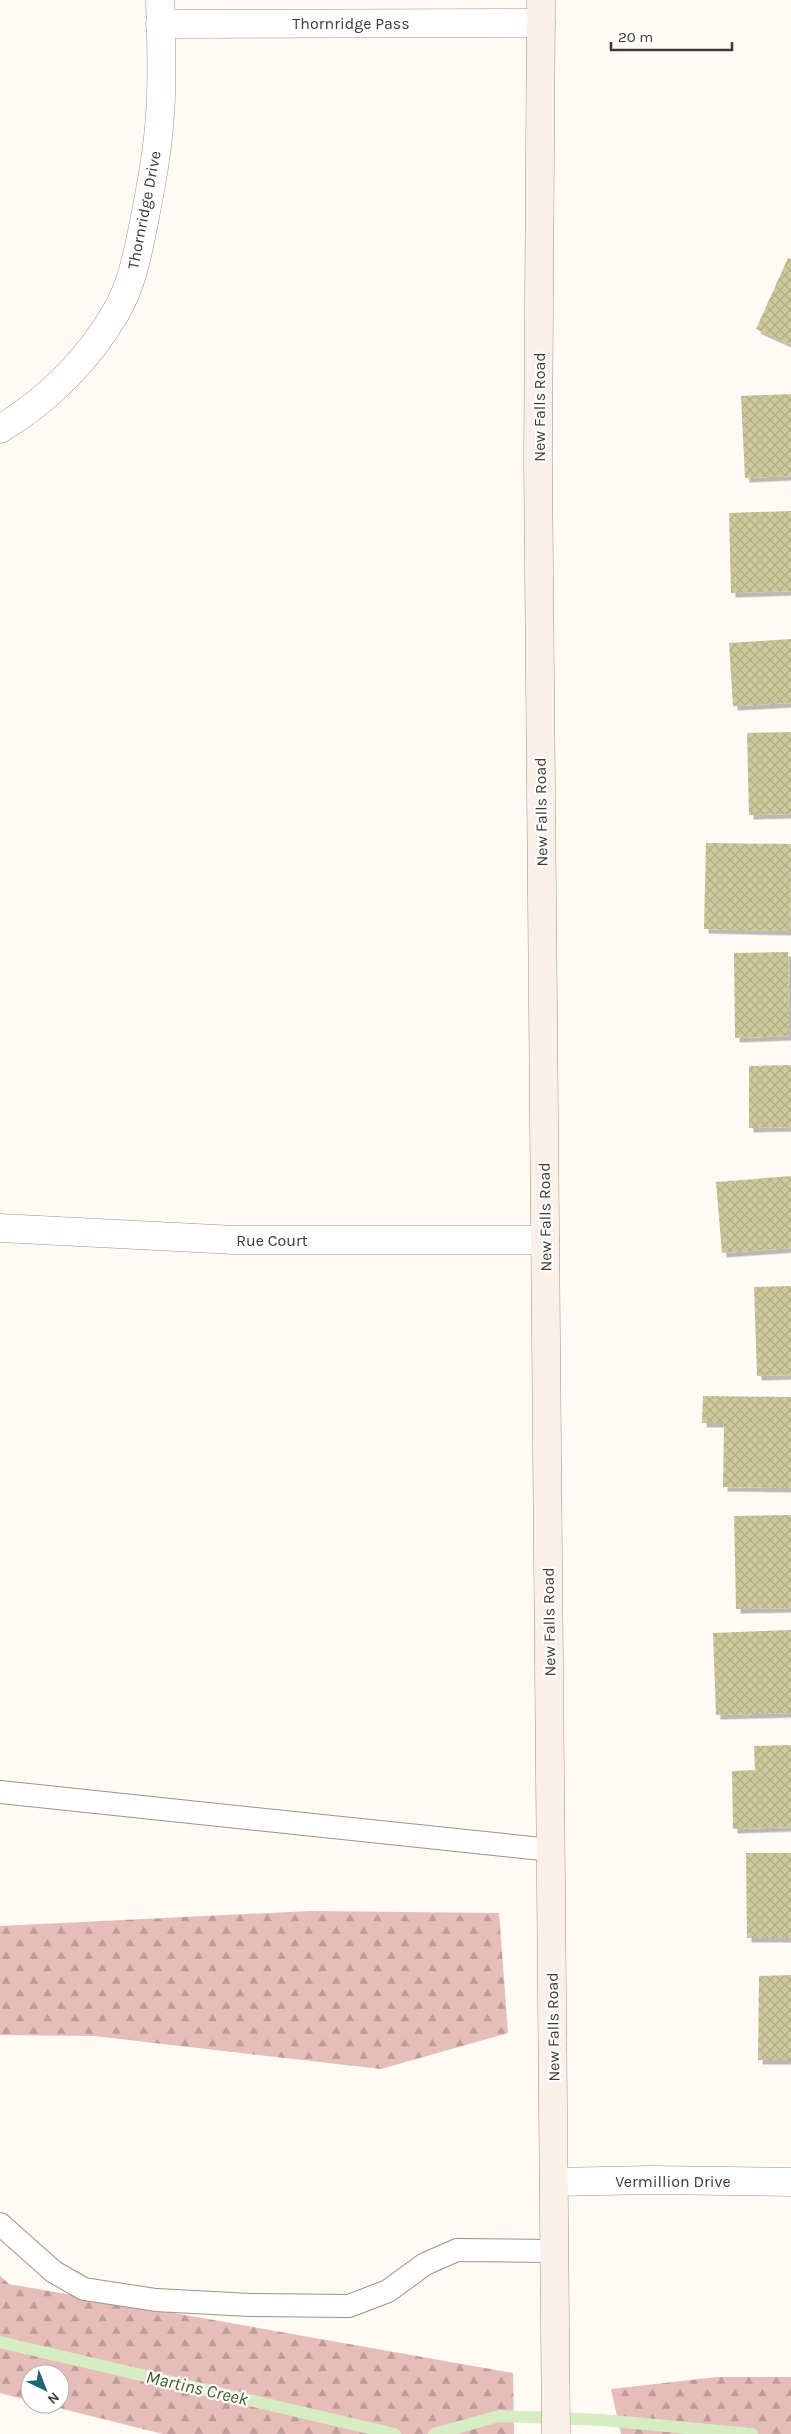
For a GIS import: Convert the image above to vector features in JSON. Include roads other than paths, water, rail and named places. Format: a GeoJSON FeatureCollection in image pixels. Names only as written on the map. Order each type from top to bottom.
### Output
{"type":"FeatureCollection","features":[{"type":"Feature","properties":{"kind":"main road","name":"New Falls Road"},"geometry":{"type":"LineString","coordinates":[[541,11],[538,460],[556,2434]]}},
{"type":"Feature","properties":{"kind":"street","name":"Thornridge Pass"},"geometry":{"type":"LineString","coordinates":[[160,12],[541,11]]}},
{"type":"Feature","properties":{"kind":"street","name":"Thornridge Drive"},"geometry":{"type":"LineString","coordinates":[[0,429],[17,418],[58,385],[94,345],[117,310],[136,261],[154,169],[161,113],[160,12]]}},
{"type":"Feature","properties":{"kind":"street","name":"Rue Court"},"geometry":{"type":"LineString","coordinates":[[0,1228],[235,1240],[545,1240]]}},
{"type":"Feature","properties":{"kind":"street","name":"Vermillion Drive"},"geometry":{"type":"LineString","coordinates":[[554,2182],[651,2180],[791,2182]]}},
{"type":"Feature","properties":{"kind":"lane"},"geometry":{"type":"LineString","coordinates":[[0,1792],[551,1850]]}},
{"type":"Feature","properties":{"kind":"lane"},"geometry":{"type":"LineString","coordinates":[[0,2224],[54,2272],[84,2289],[156,2300],[250,2305],[349,2306],[388,2291],[425,2264],[456,2250],[555,2251]]}},
{"type":"Feature","properties":{"kind":"waterway","name":"Martins Creek"},"geometry":{"type":"LineString","coordinates":[[0,2342],[395,2434]]}},
{"type":"Feature","properties":{"kind":"waterway","name":"Martins Creek"},"geometry":{"type":"LineString","coordinates":[[434,2434],[499,2416],[602,2420],[752,2434]]}}]}
